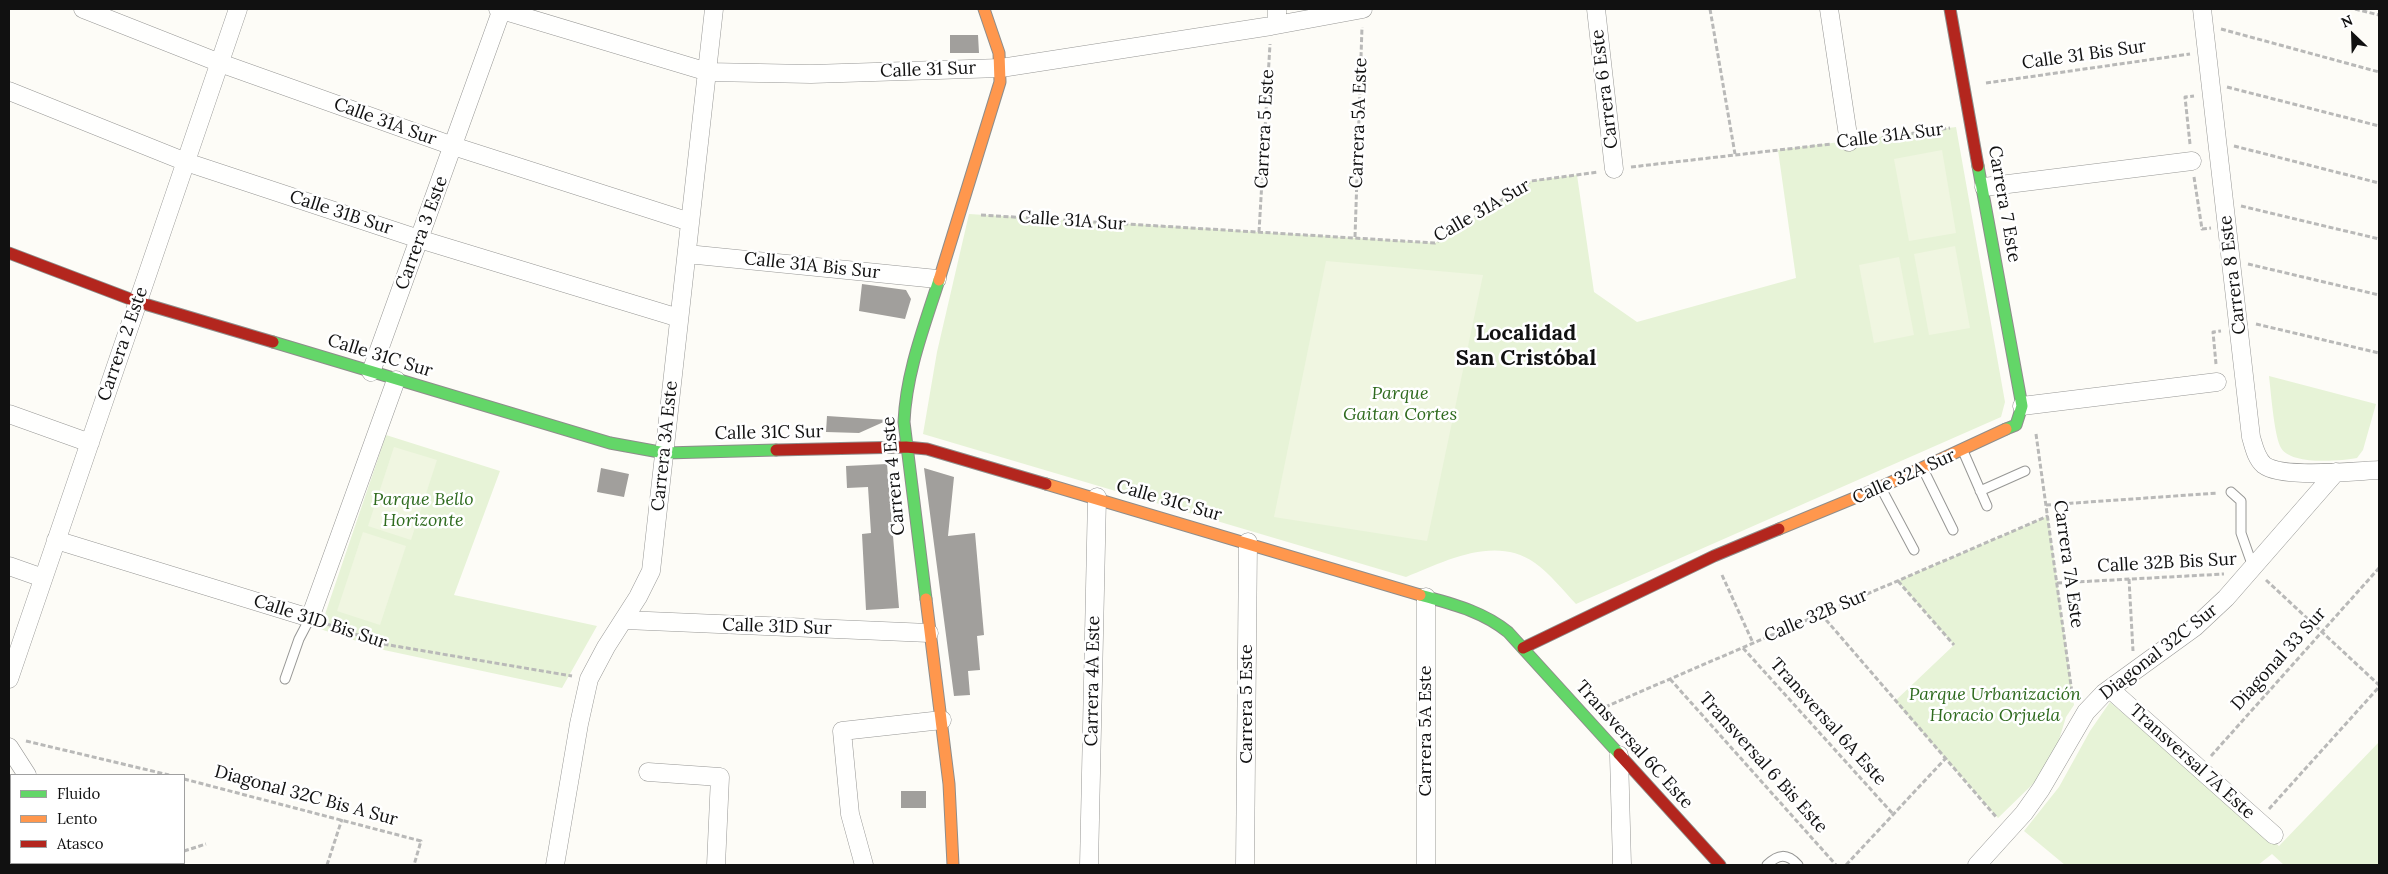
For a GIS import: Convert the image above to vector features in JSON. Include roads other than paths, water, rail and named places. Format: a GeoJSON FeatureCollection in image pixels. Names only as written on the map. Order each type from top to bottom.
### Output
{"type":"FeatureCollection","features":[{"type":"Feature","properties":{"kind":"street","name":"Calle 31A Sur"},"geometry":{"type":"LineString","coordinates":[[83,9],[220,63],[453,146],[690,222]]}},
{"type":"Feature","properties":{"kind":"street","name":"Carrera 2 Este"},"geometry":{"type":"LineString","coordinates":[[9,679],[15,646],[43,578],[238,9]]}},
{"type":"Feature","properties":{"kind":"street","name":"Calle 31 Sur"},"geometry":{"type":"LineString","coordinates":[[501,9],[708,72],[811,74],[1001,68],[1275,20],[1363,9]]}},
{"type":"Feature","properties":{"kind":"street","name":"Carrera 3 Este"},"geometry":{"type":"LineString","coordinates":[[372,372],[501,9]]}},
{"type":"Feature","properties":{"kind":"street","name":"Carrera 3A Este"},"geometry":{"type":"LineString","coordinates":[[555,865],[578,724],[589,679],[606,647],[625,620],[651,571],[714,9]]}},
{"type":"Feature","properties":{"kind":"street","name":"Carrera 4 Este"},"geometry":{"type":"LineString","coordinates":[[953,865],[949,784],[942,720],[929,633],[904,422],[909,381],[937,278],[998,92],[1001,68],[995,37],[984,9]]}},
{"type":"Feature","properties":{"kind":"street","name":"Carrera 6 Este"},"geometry":{"type":"LineString","coordinates":[[1596,9],[1614,169]]}},
{"type":"Feature","properties":{"kind":"street"},"geometry":{"type":"LineString","coordinates":[[1829,9],[1849,142]]}},
{"type":"Feature","properties":{"kind":"street","name":"Carrera 7 Este"},"geometry":{"type":"LineString","coordinates":[[1950,9],[2027,405]]}},
{"type":"Feature","properties":{"kind":"street","name":"Carrera 8 Este"},"geometry":{"type":"LineString","coordinates":[[2203,17],[2252,437],[2264,465],[2280,472],[2336,472]]}},
{"type":"Feature","properties":{"kind":"street","name":"Calle 31B Sur"},"geometry":{"type":"LineString","coordinates":[[9,91],[186,162],[419,239],[679,318]]}},
{"type":"Feature","properties":{"kind":"street"},"geometry":{"type":"LineString","coordinates":[[1984,187],[2192,161]]}},
{"type":"Feature","properties":{"kind":"street","name":"Calle 31C Sur"},"geometry":{"type":"LineString","coordinates":[[9,253],[138,302],[610,443],[665,453],[906,447],[944,453],[1248,542],[1477,612],[1493,620],[1524,648]]}},
{"type":"Feature","properties":{"kind":"street","name":"Calle 31A Bis Sur"},"geometry":{"type":"LineString","coordinates":[[687,254],[937,278]]}},
{"type":"Feature","properties":{"kind":"street"},"geometry":{"type":"LineString","coordinates":[[310,618],[396,380]]}},
{"type":"Feature","properties":{"kind":"street"},"geometry":{"type":"LineString","coordinates":[[2027,405],[2217,382]]}},
{"type":"Feature","properties":{"kind":"street","name":"Calle 32A Sur"},"geometry":{"type":"LineString","coordinates":[[1524,648],[1714,556],[1881,488],[2012,428],[2020,419],[2027,405]]}},
{"type":"Feature","properties":{"kind":"street"},"geometry":{"type":"LineString","coordinates":[[9,414],[90,443]]}},
{"type":"Feature","properties":{"kind":"street"},"geometry":{"type":"LineString","coordinates":[[2336,472],[2379,470]]}},
{"type":"Feature","properties":{"kind":"street","name":"Diagonal 32C Sur"},"geometry":{"type":"LineString","coordinates":[[1977,865],[2009,831],[2042,789],[2086,712],[2110,689],[2196,627],[2251,570],[2336,472]]}},
{"type":"Feature","properties":{"kind":"street","name":"Carrera 4A Este"},"geometry":{"type":"LineString","coordinates":[[1089,865],[1097,497]]}},
{"type":"Feature","properties":{"kind":"street","name":"Calle 31D Bis Sur"},"geometry":{"type":"LineString","coordinates":[[56,540],[310,618]]}},
{"type":"Feature","properties":{"kind":"street","name":"Carrera 5 Este"},"geometry":{"type":"LineString","coordinates":[[1245,865],[1248,542]]}},
{"type":"Feature","properties":{"kind":"street"},"geometry":{"type":"LineString","coordinates":[[9,566],[43,578]]}},
{"type":"Feature","properties":{"kind":"street","name":"Carrera 5A Este"},"geometry":{"type":"LineString","coordinates":[[1426,597],[1426,865]]}},
{"type":"Feature","properties":{"kind":"street","name":"Calle 31D Sur"},"geometry":{"type":"LineString","coordinates":[[625,620],[929,633]]}},
{"type":"Feature","properties":{"kind":"street","name":"Transversal 6C Este"},"geometry":{"type":"LineString","coordinates":[[1524,648],[1720,865]]}},
{"type":"Feature","properties":{"kind":"street","name":"Transversal 7A Este"},"geometry":{"type":"LineString","coordinates":[[2110,689],[2274,834]]}},
{"type":"Feature","properties":{"kind":"street"},"geometry":{"type":"LineString","coordinates":[[864,865],[850,814],[842,731],[942,720]]}},
{"type":"Feature","properties":{"kind":"street"},"geometry":{"type":"LineString","coordinates":[[13,743],[27,774]]}},
{"type":"Feature","properties":{"kind":"street"},"geometry":{"type":"LineString","coordinates":[[1620,755],[1622,865]]}},
{"type":"Feature","properties":{"kind":"street"},"geometry":{"type":"LineString","coordinates":[[648,772],[720,777],[716,865]]}},
{"type":"Feature","properties":{"kind":"lane"},"geometry":{"type":"LineString","coordinates":[[1963,451],[1987,506]]}},
{"type":"Feature","properties":{"kind":"lane"},"geometry":{"type":"LineString","coordinates":[[1923,469],[1953,530]]}},
{"type":"Feature","properties":{"kind":"lane"},"geometry":{"type":"LineString","coordinates":[[1980,490],[2025,471]]}},
{"type":"Feature","properties":{"kind":"lane"},"geometry":{"type":"LineString","coordinates":[[1881,488],[1914,550]]}},
{"type":"Feature","properties":{"kind":"lane"},"geometry":{"type":"LineString","coordinates":[[2231,492],[2241,501],[2241,533],[2251,570]]}},
{"type":"Feature","properties":{"kind":"lane"},"geometry":{"type":"LineString","coordinates":[[285,678],[299,638],[310,618]]}},
{"type":"Feature","properties":{"kind":"lane"},"geometry":{"type":"LineString","coordinates":[[1767,865],[1781,856],[1788,856],[1798,865]]}},
{"type":"Feature","properties":{"kind":"district","name":"Localidad San Cristóbal"},"geometry":{"type":"Point","coordinates":[1526,346]}},
{"type":"Feature","properties":{"kind":"park label","name":"Parque Gaitan Cortes"},"geometry":{"type":"Point","coordinates":[1400,404]}},
{"type":"Feature","properties":{"kind":"park label","name":"Parque Bello Horizonte"},"geometry":{"type":"Point","coordinates":[423,510]}},
{"type":"Feature","properties":{"kind":"park label","name":"Parque Urbanización Horacio Orjuela"},"geometry":{"type":"Point","coordinates":[1995,705]}}]}
